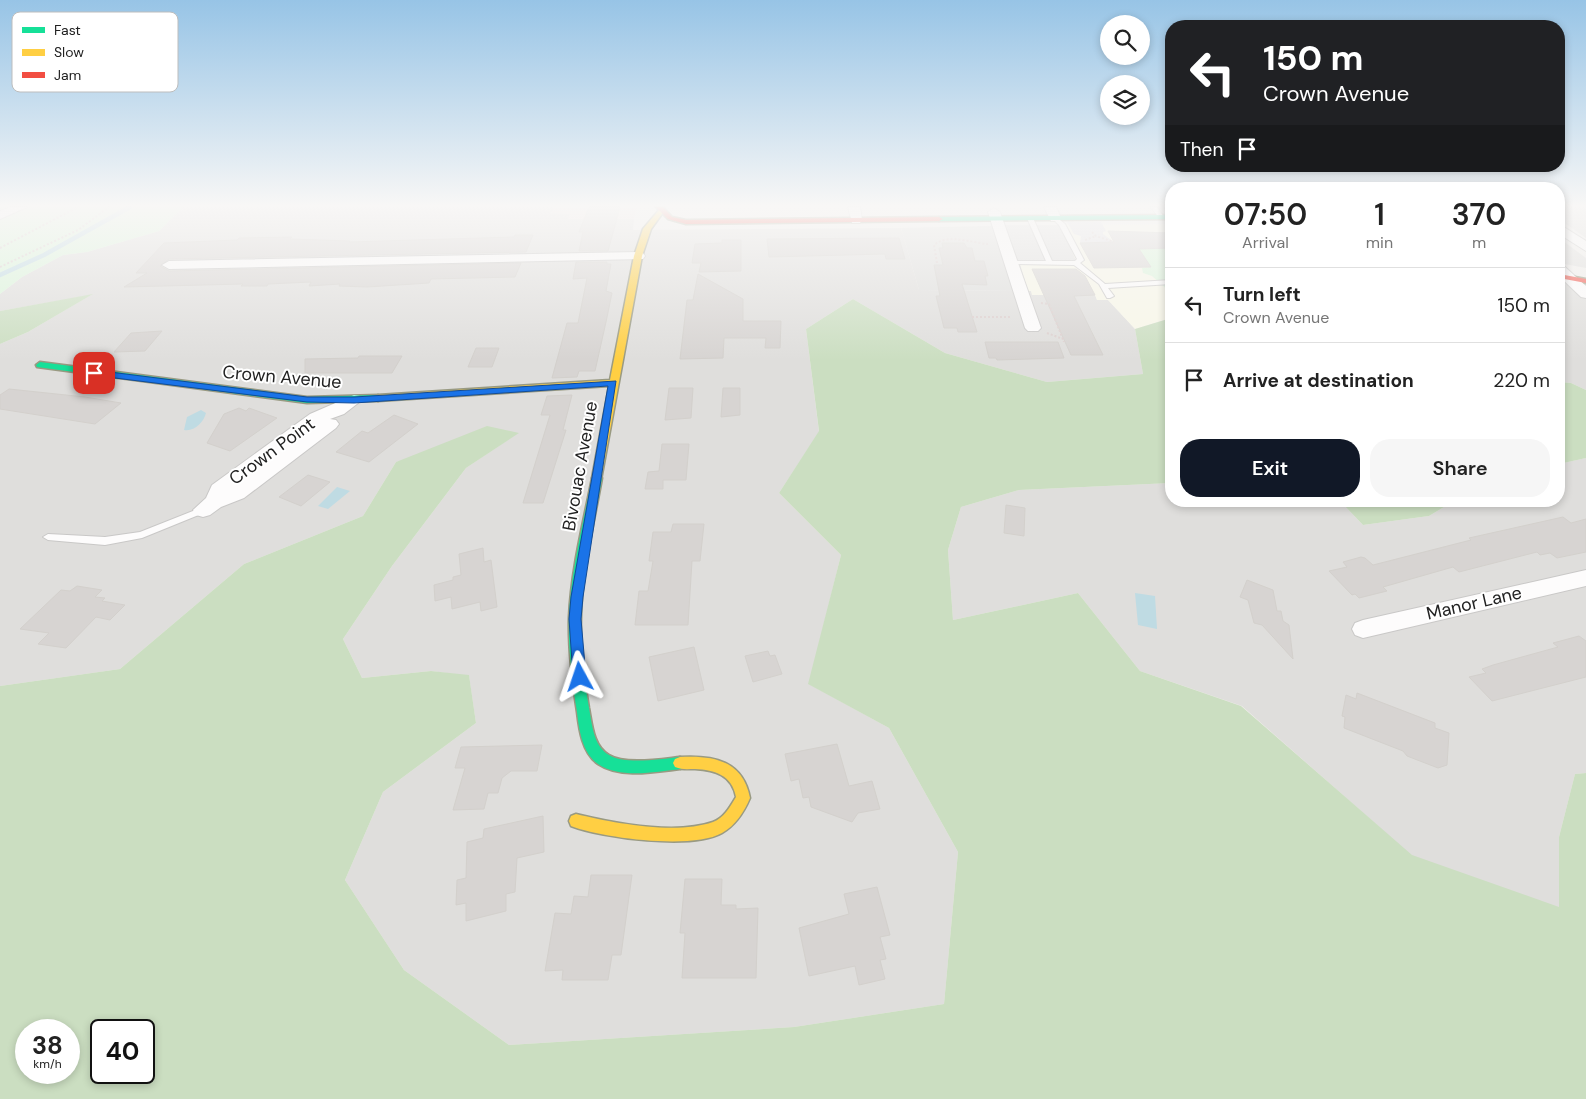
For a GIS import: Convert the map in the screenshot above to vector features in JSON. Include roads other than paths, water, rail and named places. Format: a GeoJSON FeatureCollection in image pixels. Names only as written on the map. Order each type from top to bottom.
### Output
{"type":"FeatureCollection","features":[{"type":"Feature","properties":{"kind":"street"},"geometry":{"type":"LineString","coordinates":[[169,265],[519,258]]}},
{"type":"Feature","properties":{"kind":"street","name":"Bivouac Avenue"},"geometry":{"type":"LineString","coordinates":[[576,821],[623,832],[685,834],[717,828],[733,816],[743,798],[739,782],[728,772],[713,766],[688,762],[646,766],[616,764],[604,760],[592,746],[588,735],[581,692],[575,619],[584,546],[638,258]]}},
{"type":"Feature","properties":{"kind":"street"},"geometry":{"type":"LineString","coordinates":[[1010,258],[1033,328]]}},
{"type":"Feature","properties":{"kind":"street"},"geometry":{"type":"LineString","coordinates":[[1565,274],[1586,275]]}},
{"type":"Feature","properties":{"kind":"street"},"geometry":{"type":"LineString","coordinates":[[1565,275],[1586,281]]}},
{"type":"Feature","properties":{"kind":"street"},"geometry":{"type":"LineString","coordinates":[[1565,277],[1586,294]]}},
{"type":"Feature","properties":{"kind":"street","name":"Crown Avenue"},"geometry":{"type":"LineString","coordinates":[[40,364],[307,400],[354,400],[613,383]]}},
{"type":"Feature","properties":{"kind":"street","name":"Crown Point"},"geometry":{"type":"LineString","coordinates":[[208,506],[237,494],[331,423],[338,410],[354,400]]}},
{"type":"Feature","properties":{"kind":"street","name":"Manor Lane"},"geometry":{"type":"LineString","coordinates":[[1363,629],[1586,578]]}},
{"type":"Feature","properties":{"kind":"lane"},"geometry":{"type":"LineString","coordinates":[[1048,258],[1050,263]]}},
{"type":"Feature","properties":{"kind":"lane"},"geometry":{"type":"LineString","coordinates":[[1012,263],[1076,263],[1081,260],[1080,258]]}},
{"type":"Feature","properties":{"kind":"lane"},"geometry":{"type":"LineString","coordinates":[[1076,263],[1103,286],[1110,296]]}},
{"type":"Feature","properties":{"kind":"lane"},"geometry":{"type":"LineString","coordinates":[[1103,286],[1165,282]]}},
{"type":"Feature","properties":{"kind":"lane"},"geometry":{"type":"LineString","coordinates":[[48,538],[104,541],[142,536],[208,506]]}},
{"type":"Feature","properties":{"kind":"water"},"geometry":{"type":"Polygon","coordinates":[[[201,410],[206,413],[201,423],[195,428],[184,430],[187,417],[201,410]]]}},
{"type":"Feature","properties":{"kind":"water"},"geometry":{"type":"Polygon","coordinates":[[[337,487],[350,491],[328,509],[318,506],[337,487]]]}},
{"type":"Feature","properties":{"kind":"water"},"geometry":{"type":"Polygon","coordinates":[[[1135,593],[1155,596],[1157,629],[1138,625],[1135,593]]]}},
{"type":"Feature","properties":{"kind":"waterway"},"geometry":{"type":"LineString","coordinates":[[0,275],[37,258]]}}]}
